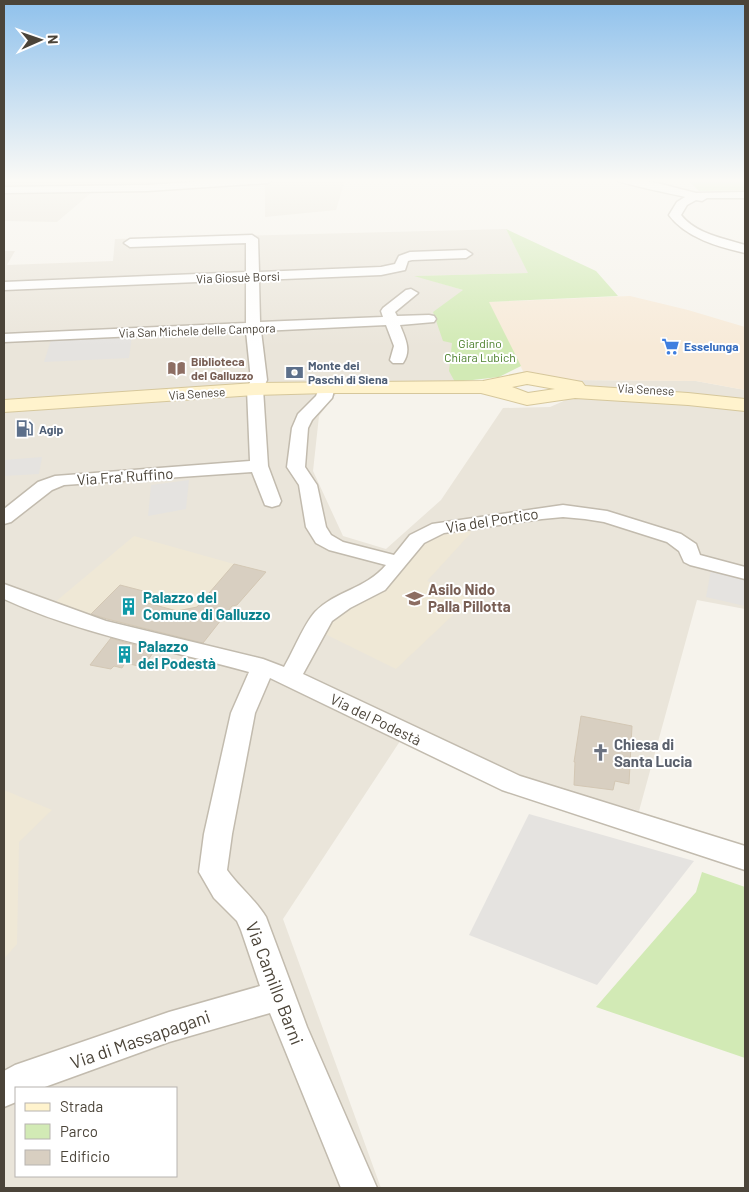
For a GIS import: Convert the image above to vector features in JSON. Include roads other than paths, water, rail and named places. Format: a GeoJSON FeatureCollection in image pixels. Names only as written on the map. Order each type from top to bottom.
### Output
{"type":"FeatureCollection","features":[{"type":"Feature","properties":{"kind":"main road","name":"Via Senese"},"geometry":{"type":"LineString","coordinates":[[4,406],[326,386],[511,387],[528,399],[539,399],[548,389],[667,390],[745,398]]}},
{"type":"Feature","properties":{"kind":"main road","name":"Via Senese"},"geometry":{"type":"LineString","coordinates":[[548,389],[745,405]]}},
{"type":"Feature","properties":{"kind":"street"},"geometry":{"type":"LineString","coordinates":[[706,236],[745,249]]}},
{"type":"Feature","properties":{"kind":"street"},"geometry":{"type":"LineString","coordinates":[[130,243],[252,240],[253,328],[259,380],[255,389],[259,466],[272,501]]}},
{"type":"Feature","properties":{"kind":"street","name":"Via Giosuè Borsi"},"geometry":{"type":"LineString","coordinates":[[4,286],[391,270],[400,267],[403,259],[410,256],[466,254]]}},
{"type":"Feature","properties":{"kind":"street"},"geometry":{"type":"LineString","coordinates":[[398,360],[401,346],[388,311],[411,293]]}},
{"type":"Feature","properties":{"kind":"street","name":"Via San Michele delle Campora"},"geometry":{"type":"LineString","coordinates":[[4,338],[429,319]]}},
{"type":"Feature","properties":{"kind":"street"},"geometry":{"type":"LineString","coordinates":[[326,386],[324,398],[304,418],[300,428],[296,467],[308,485],[316,527],[323,539],[336,546],[400,562]]}},
{"type":"Feature","properties":{"kind":"street","name":"Via Fra' Ruffino"},"geometry":{"type":"LineString","coordinates":[[4,518],[44,486],[60,480],[259,466]]}},
{"type":"Feature","properties":{"kind":"street","name":"Via del Portico"},"geometry":{"type":"LineString","coordinates":[[290,677],[323,617],[342,603],[378,585],[400,562],[417,539],[439,528],[562,511],[608,517],[674,538],[689,548],[691,558],[697,561],[745,572]]}},
{"type":"Feature","properties":{"kind":"street","name":"Via del Podestà"},"geometry":{"type":"LineString","coordinates":[[4,591],[47,610],[86,623],[156,642],[263,667],[290,677],[510,783],[745,858]]}},
{"type":"Feature","properties":{"kind":"street","name":"Via Camillo Barni"},"geometry":{"type":"LineString","coordinates":[[263,667],[243,713],[218,834],[213,872],[224,889],[247,912],[255,926],[291,1028],[359,1188]]}},
{"type":"Feature","properties":{"kind":"street","name":"Via di Massapagani"},"geometry":{"type":"LineString","coordinates":[[4,1090],[27,1077],[170,1027],[279,995]]}},
{"type":"Feature","properties":{"kind":"place","name":"Esselunga"},"geometry":{"type":"Point","coordinates":[670,346]}},
{"type":"Feature","properties":{"kind":"place","name":"Biblioteca del Galluzzo"},"geometry":{"type":"Point","coordinates":[177,368]}},
{"type":"Feature","properties":{"kind":"place","name":"Monte dei Paschi di Siena"},"geometry":{"type":"Point","coordinates":[294,372]}},
{"type":"Feature","properties":{"kind":"place","name":"Agip"},"geometry":{"type":"Point","coordinates":[25,429]}},
{"type":"Feature","properties":{"kind":"place","name":"Asilo Nido Palla Pillotta"},"geometry":{"type":"Point","coordinates":[414,598]}},
{"type":"Feature","properties":{"kind":"place","name":"Palazzo del Comune di Galluzzo"},"geometry":{"type":"Point","coordinates":[129,606]}},
{"type":"Feature","properties":{"kind":"place","name":"Palazzo del Podestà"},"geometry":{"type":"Point","coordinates":[124,655]}},
{"type":"Feature","properties":{"kind":"place","name":"Chiesa di Santa Lucia"},"geometry":{"type":"Point","coordinates":[600,753]}},
{"type":"Feature","properties":{"kind":"park label","name":"Giardino Chiara Lubich"},"geometry":{"type":"Point","coordinates":[480,350]}}]}
